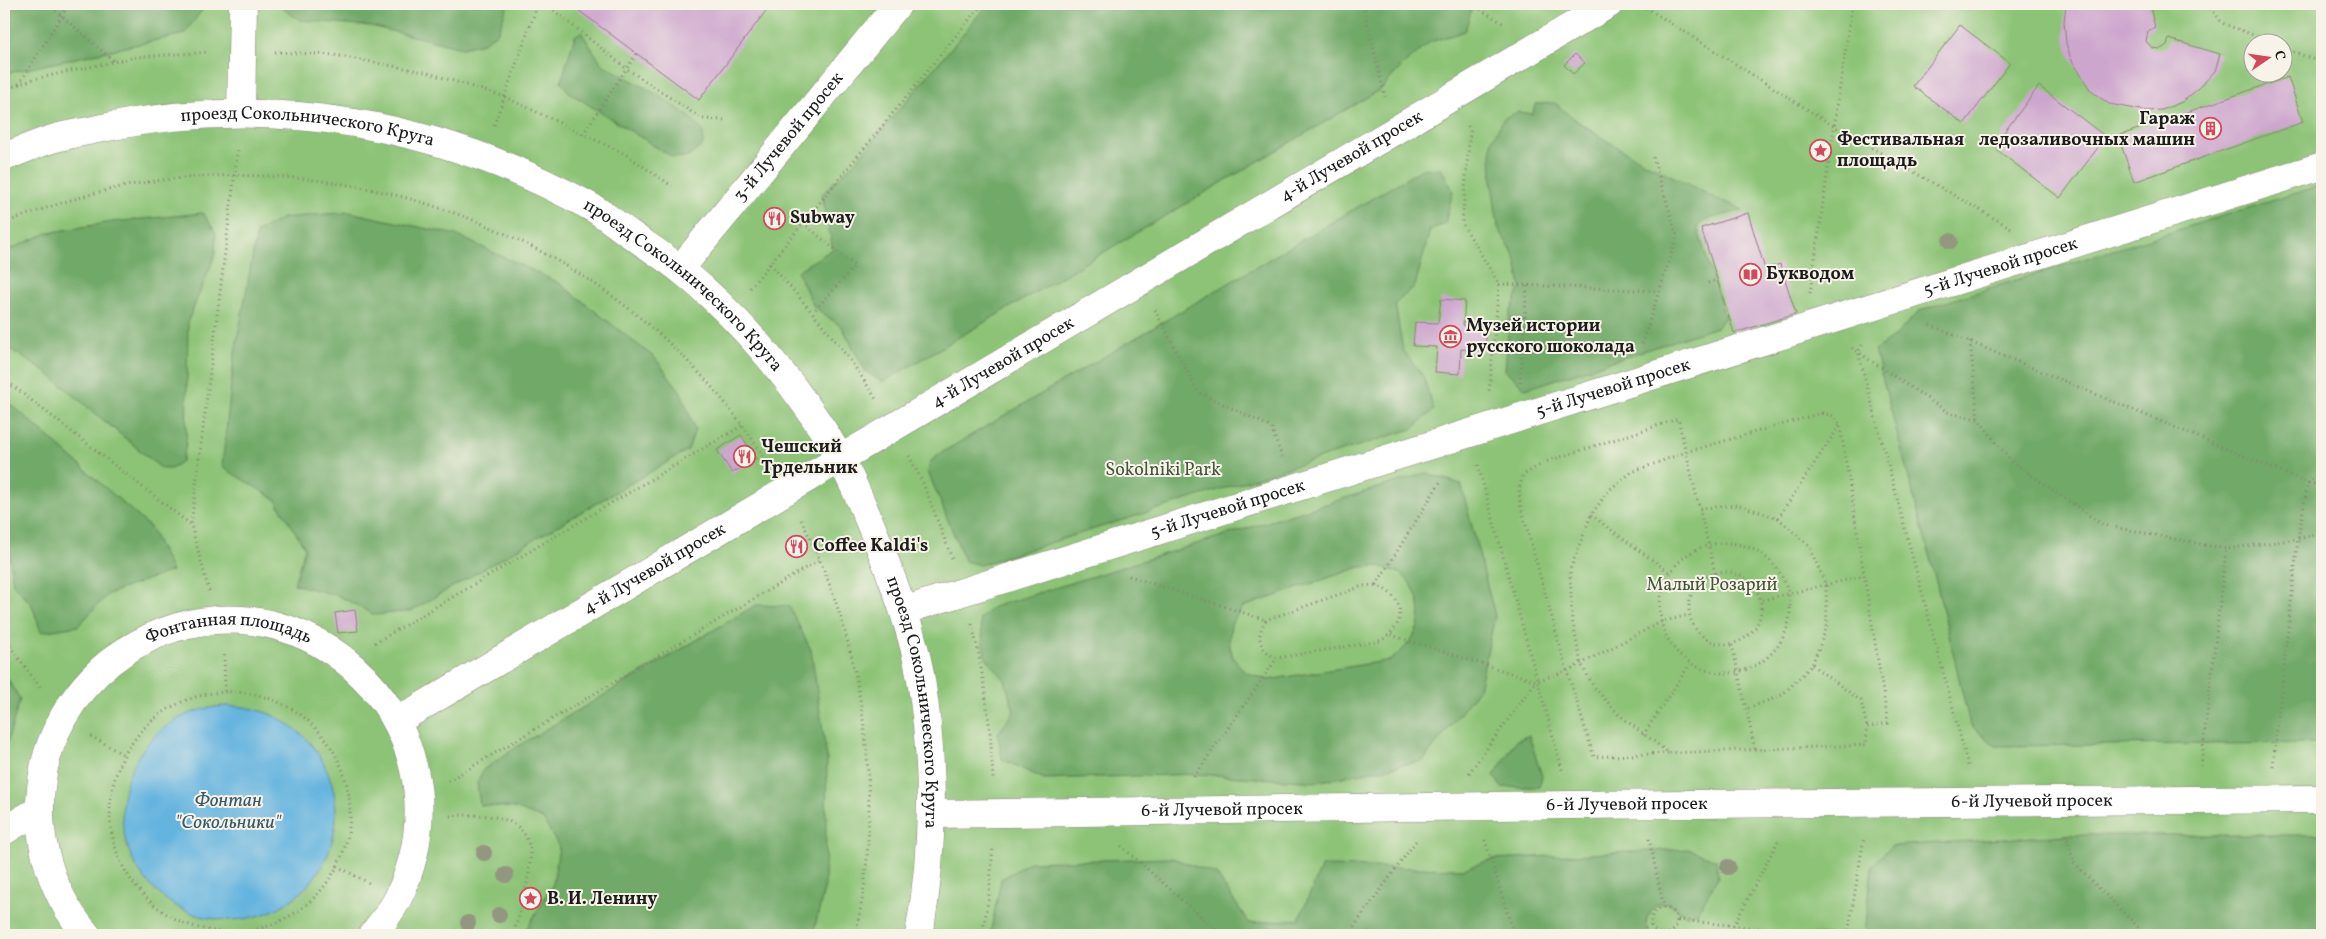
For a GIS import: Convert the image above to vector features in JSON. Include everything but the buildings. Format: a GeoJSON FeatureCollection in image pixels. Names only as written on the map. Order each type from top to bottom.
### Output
{"type":"FeatureCollection","features":[{"type":"Feature","properties":{"kind":"street"},"geometry":{"type":"LineString","coordinates":[[241,112],[243,4]]}},
{"type":"Feature","properties":{"kind":"street","name":"3-й Лучевой просек"},"geometry":{"type":"LineString","coordinates":[[680,269],[898,4]]}},
{"type":"Feature","properties":{"kind":"street","name":"4-й Лучевой просек"},"geometry":{"type":"LineString","coordinates":[[397,721],[1609,4]]}},
{"type":"Feature","properties":{"kind":"street","name":"проезд Сокольнического Круга"},"geometry":{"type":"LineString","coordinates":[[4,157],[52,139],[146,119],[241,112],[326,117],[410,133],[483,156],[593,208],[680,269],[729,314],[767,354],[821,428],[858,493],[905,610],[921,677],[930,746],[932,814],[927,888],[919,935]]}},
{"type":"Feature","properties":{"kind":"street","name":"5-й Лучевой просек"},"geometry":{"type":"LineString","coordinates":[[905,610],[2322,166]]}},
{"type":"Feature","properties":{"kind":"street","name":"Фонтанная площадь"},"geometry":{"type":"LineString","coordinates":[[87,935],[70,916],[50,875],[41,833],[39,792],[48,754],[62,718],[83,687],[110,661],[142,641],[176,627],[216,620],[257,622],[284,627],[316,640],[346,660],[375,687],[397,721],[412,758],[419,808],[413,859],[399,897],[372,935]]}},
{"type":"Feature","properties":{"kind":"street","name":"6-й Лучевой просек"},"geometry":{"type":"LineString","coordinates":[[932,814],[1572,805],[2322,799]]}},
{"type":"Feature","properties":{"kind":"street"},"geometry":{"type":"LineString","coordinates":[[4,831],[40,809]]}},
{"type":"Feature","properties":{"kind":"path"},"geometry":{"type":"LineString","coordinates":[[48,4],[115,62]]}},
{"type":"Feature","properties":{"kind":"path"},"geometry":{"type":"LineString","coordinates":[[19,85],[69,4]]}},
{"type":"Feature","properties":{"kind":"path"},"geometry":{"type":"LineString","coordinates":[[483,156],[538,4]]}},
{"type":"Feature","properties":{"kind":"path"},"geometry":{"type":"LineString","coordinates":[[546,4],[627,69],[702,118],[726,120]]}},
{"type":"Feature","properties":{"kind":"path"},"geometry":{"type":"LineString","coordinates":[[729,314],[982,4]]}},
{"type":"Feature","properties":{"kind":"path"},"geometry":{"type":"LineString","coordinates":[[1363,4],[1384,95],[1403,125]]}},
{"type":"Feature","properties":{"kind":"path"},"geometry":{"type":"LineString","coordinates":[[1472,4],[1504,24]]}},
{"type":"Feature","properties":{"kind":"path"},"geometry":{"type":"LineString","coordinates":[[1639,4],[1832,125],[2000,221]]}},
{"type":"Feature","properties":{"kind":"path"},"geometry":{"type":"LineString","coordinates":[[1808,301],[1832,125],[1852,4]]}},
{"type":"Feature","properties":{"kind":"path"},"geometry":{"type":"LineString","coordinates":[[2208,4],[2222,23],[2245,32]]}},
{"type":"Feature","properties":{"kind":"path"},"geometry":{"type":"LineString","coordinates":[[4,90],[34,79],[136,57],[242,50],[334,55],[425,72],[505,97],[625,154],[672,186]]}},
{"type":"Feature","properties":{"kind":"path"},"geometry":{"type":"LineString","coordinates":[[2294,52],[2322,63]]}},
{"type":"Feature","properties":{"kind":"path"},"geometry":{"type":"LineString","coordinates":[[583,134],[637,54]]}},
{"type":"Feature","properties":{"kind":"path"},"geometry":{"type":"LineString","coordinates":[[1451,98],[1470,131],[1462,223],[1499,284],[1477,431],[1536,680],[1572,805]]}},
{"type":"Feature","properties":{"kind":"path"},"geometry":{"type":"LineString","coordinates":[[208,589],[191,524],[235,175],[241,112]]}},
{"type":"Feature","properties":{"kind":"path"},"geometry":{"type":"LineString","coordinates":[[1641,346],[1678,236],[1652,154]]}},
{"type":"Feature","properties":{"kind":"path"},"geometry":{"type":"LineString","coordinates":[[4,223],[69,199],[155,181],[235,175],[318,179],[395,193],[468,216],[561,262],[647,323],[676,348],[718,393],[743,425],[786,491],[819,560],[845,628],[860,688],[868,750],[870,813],[865,880],[855,935]]}},
{"type":"Feature","properties":{"kind":"path"},"geometry":{"type":"LineString","coordinates":[[803,223],[855,266],[813,312]]}},
{"type":"Feature","properties":{"kind":"path"},"geometry":{"type":"LineString","coordinates":[[1708,283],[1718,280]]}},
{"type":"Feature","properties":{"kind":"path"},"geometry":{"type":"LineString","coordinates":[[1140,281],[1198,392],[1271,426],[1292,489]]}},
{"type":"Feature","properties":{"kind":"path"},"geometry":{"type":"LineString","coordinates":[[1499,284],[1659,292]]}},
{"type":"Feature","properties":{"kind":"path"},"geometry":{"type":"LineString","coordinates":[[1520,386],[1527,285]]}},
{"type":"Feature","properties":{"kind":"path"},"geometry":{"type":"LineString","coordinates":[[1880,304],[2308,483],[2322,485]]}},
{"type":"Feature","properties":{"kind":"path"},"geometry":{"type":"LineString","coordinates":[[1970,342],[1978,418],[2011,461],[2103,525],[2226,549],[2298,539],[2322,532]]}},
{"type":"Feature","properties":{"kind":"path"},"geometry":{"type":"LineString","coordinates":[[1970,772],[1858,352],[1949,413],[1978,418]]}},
{"type":"Feature","properties":{"kind":"path"},"geometry":{"type":"LineString","coordinates":[[4,379],[191,524]]}},
{"type":"Feature","properties":{"kind":"path"},"geometry":{"type":"LineString","coordinates":[[1669,753],[1619,715],[1594,687],[1581,664],[1572,619],[1570,570],[1591,515],[1609,490],[1632,472],[1686,452],[1822,413],[1834,416],[1840,425],[1888,723],[1867,727]]}},
{"type":"Feature","properties":{"kind":"path"},"geometry":{"type":"LineString","coordinates":[[1715,573],[1678,419],[1545,462],[1523,475],[1519,489],[1520,504],[1566,671],[1594,756],[1866,745],[1867,727],[1861,701],[1812,666]]}},
{"type":"Feature","properties":{"kind":"path"},"geometry":{"type":"LineString","coordinates":[[346,660],[743,425]]}},
{"type":"Feature","properties":{"kind":"path"},"geometry":{"type":"LineString","coordinates":[[1778,518],[1840,425]]}},
{"type":"Feature","properties":{"kind":"path"},"geometry":{"type":"LineString","coordinates":[[1376,585],[1477,431]]}},
{"type":"Feature","properties":{"kind":"path"},"geometry":{"type":"LineString","coordinates":[[2272,770],[2298,539],[2308,483],[2322,470]]}},
{"type":"Feature","properties":{"kind":"path"},"geometry":{"type":"LineString","coordinates":[[1700,508],[1738,505],[1778,518],[1809,546],[1826,584],[1827,626],[1812,666],[1782,695],[1746,709]]}},
{"type":"Feature","properties":{"kind":"path"},"geometry":{"type":"LineString","coordinates":[[1591,515],[1670,573]]}},
{"type":"Feature","properties":{"kind":"path"},"geometry":{"type":"LineString","coordinates":[[1734,542],[1759,551],[1778,569],[1790,593],[1790,620],[1780,645],[1761,663],[1738,673],[1712,673],[1690,664],[1672,646],[1661,622],[1660,596],[1670,573],[1686,555],[1708,544],[1734,542]]}},
{"type":"Feature","properties":{"kind":"path"},"geometry":{"type":"LineString","coordinates":[[2201,771],[2226,549]]}},
{"type":"Feature","properties":{"kind":"path"},"geometry":{"type":"LineString","coordinates":[[419,808],[819,560]]}},
{"type":"Feature","properties":{"kind":"path"},"geometry":{"type":"LineString","coordinates":[[1730,571],[1744,576],[1755,586],[1762,600],[1762,615],[1757,629],[1745,639],[1732,644],[1718,644],[1706,640],[1695,629],[1690,615],[1689,602],[1694,588],[1703,579],[1715,573],[1730,571]]}},
{"type":"Feature","properties":{"kind":"path"},"geometry":{"type":"LineString","coordinates":[[1127,576],[1266,620]]}},
{"type":"Feature","properties":{"kind":"path"},"geometry":{"type":"LineString","coordinates":[[1762,600],[1863,576]]}},
{"type":"Feature","properties":{"kind":"path"},"geometry":{"type":"LineString","coordinates":[[1376,585],[1388,590],[1397,600],[1400,612],[1398,625],[1391,635],[1380,641],[1277,658],[1268,654],[1262,647],[1259,638],[1260,628],[1266,620],[1363,586],[1376,585]]}},
{"type":"Feature","properties":{"kind":"path"},"geometry":{"type":"LineString","coordinates":[[1391,635],[1536,680],[1566,671],[1661,622],[1690,615]]}},
{"type":"Feature","properties":{"kind":"path"},"geometry":{"type":"LineString","coordinates":[[4,638],[62,718]]}},
{"type":"Feature","properties":{"kind":"path"},"geometry":{"type":"LineString","coordinates":[[1732,644],[1755,750]]}},
{"type":"Feature","properties":{"kind":"path"},"geometry":{"type":"LineString","coordinates":[[224,651],[225,691]]}},
{"type":"Feature","properties":{"kind":"path"},"geometry":{"type":"LineString","coordinates":[[1171,811],[1277,658]]}},
{"type":"Feature","properties":{"kind":"path"},"geometry":{"type":"LineString","coordinates":[[1643,735],[1690,664]]}},
{"type":"Feature","properties":{"kind":"path"},"geometry":{"type":"LineString","coordinates":[[1348,935],[1536,680]]}},
{"type":"Feature","properties":{"kind":"path"},"geometry":{"type":"LineString","coordinates":[[225,691],[250,693],[274,700],[296,711],[316,727],[331,747],[342,769],[349,793],[349,827],[346,843],[337,866],[325,886],[310,902],[291,916],[263,927],[226,934],[202,928],[158,908],[140,891],[126,872],[116,849],[111,826],[111,801],[115,777],[124,755],[138,734],[163,712],[177,704],[200,695],[225,691]]}},
{"type":"Feature","properties":{"kind":"path"},"geometry":{"type":"LineString","coordinates":[[88,735],[124,755]]}},
{"type":"Feature","properties":{"kind":"path"},"geometry":{"type":"LineString","coordinates":[[2060,801],[2074,863],[2146,935]]}},
{"type":"Feature","properties":{"kind":"path"},"geometry":{"type":"LineString","coordinates":[[419,808],[494,816],[512,821],[523,832],[530,846],[531,864],[513,935]]}},
{"type":"Feature","properties":{"kind":"path"},"geometry":{"type":"LineString","coordinates":[[1100,812],[1120,845],[1222,935]]}},
{"type":"Feature","properties":{"kind":"path"},"geometry":{"type":"LineString","coordinates":[[1848,935],[1864,837]]}},
{"type":"Feature","properties":{"kind":"path"},"geometry":{"type":"LineString","coordinates":[[1729,935],[1778,838]]}},
{"type":"Feature","properties":{"kind":"path"},"geometry":{"type":"LineString","coordinates":[[1649,839],[1664,907]]}},
{"type":"Feature","properties":{"kind":"path"},"geometry":{"type":"LineString","coordinates":[[1485,840],[1514,935]]}},
{"type":"Feature","properties":{"kind":"path"},"geometry":{"type":"LineString","coordinates":[[337,866],[371,884]]}},
{"type":"Feature","properties":{"kind":"path"},"geometry":{"type":"LineString","coordinates":[[1652,925],[1661,934],[1670,934],[1675,928],[1678,920],[1675,912],[1664,907]]}},
{"type":"Feature","properties":{"kind":"path"},"geometry":{"type":"LineString","coordinates":[[1652,925],[1654,913],[1664,907]]}},
{"type":"Feature","properties":{"kind":"path"},"geometry":{"type":"LineString","coordinates":[[1678,920],[1734,924],[1789,933],[1830,935]]}},
{"type":"Feature","properties":{"kind":"path"},"geometry":{"type":"LineString","coordinates":[[1632,935],[1652,925]]}},
{"type":"Feature","properties":{"kind":"green space","name":"Sokolniki Park"},"geometry":{"type":"Polygon","coordinates":[[[4,4],[2322,4],[2322,935],[4,935],[4,4]]]}},
{"type":"Feature","properties":{"kind":"green space"},"geometry":{"type":"Polygon","coordinates":[[[4,4],[202,4],[202,10],[184,34],[4,74],[4,4]]]}},
{"type":"Feature","properties":{"kind":"green space"},"geometry":{"type":"Polygon","coordinates":[[[282,4],[508,4],[498,32],[483,43],[462,48],[371,26],[300,20],[282,8],[282,4]]]}},
{"type":"Feature","properties":{"kind":"green space"},"geometry":{"type":"Polygon","coordinates":[[[988,4],[1473,4],[1465,31],[1430,42],[1402,66],[1381,89],[883,382],[866,372],[842,327],[814,307],[797,271],[833,249],[822,194],[857,160],[988,4]]]}},
{"type":"Feature","properties":{"kind":"green space"},"geometry":{"type":"Polygon","coordinates":[[[581,32],[602,64],[658,95],[691,118],[703,131],[703,145],[688,157],[672,157],[570,93],[561,82],[575,36],[581,32]]]}},
{"type":"Feature","properties":{"kind":"green space"},"geometry":{"type":"Polygon","coordinates":[[[1555,103],[1610,143],[1715,198],[1743,210],[1705,220],[1697,227],[1725,317],[1717,327],[1526,389],[1505,370],[1510,313],[1521,287],[1515,257],[1498,227],[1492,184],[1491,142],[1504,118],[1518,112],[1533,114],[1535,104],[1555,103]]]}},
{"type":"Feature","properties":{"kind":"green space"},"geometry":{"type":"Polygon","coordinates":[[[1441,168],[1453,191],[1445,224],[1430,230],[1415,286],[1395,304],[1403,350],[1423,376],[1434,410],[1412,429],[980,565],[965,561],[928,472],[930,462],[941,453],[1422,169],[1441,168]]]}},
{"type":"Feature","properties":{"kind":"green space"},"geometry":{"type":"Polygon","coordinates":[[[2322,185],[2322,743],[1996,746],[1970,725],[1937,585],[1875,350],[1896,335],[1920,310],[2322,185]]]}},
{"type":"Feature","properties":{"kind":"green space"},"geometry":{"type":"Polygon","coordinates":[[[349,212],[456,235],[559,283],[655,358],[681,392],[695,430],[688,450],[411,611],[375,615],[339,596],[294,584],[305,548],[275,499],[222,467],[234,358],[257,232],[283,218],[349,212]]]}},
{"type":"Feature","properties":{"kind":"green space"},"geometry":{"type":"Polygon","coordinates":[[[203,213],[216,233],[215,255],[188,321],[186,444],[182,461],[171,469],[162,469],[47,373],[4,345],[4,252],[47,233],[112,222],[203,213]]]}},
{"type":"Feature","properties":{"kind":"green space"},"geometry":{"type":"Polygon","coordinates":[[[12,405],[150,527],[172,571],[108,594],[78,626],[41,632],[32,605],[13,584],[4,514],[4,408],[12,405]]]}},
{"type":"Feature","properties":{"kind":"green space"},"geometry":{"type":"Polygon","coordinates":[[[1426,473],[1461,484],[1495,616],[1479,689],[1423,761],[1317,782],[1197,774],[1044,779],[1002,759],[998,733],[1014,712],[1005,680],[985,656],[980,619],[993,607],[1426,473]],[[1381,566],[1360,567],[1243,607],[1231,624],[1229,642],[1233,658],[1245,672],[1267,680],[1391,660],[1405,647],[1414,635],[1420,616],[1418,599],[1411,584],[1399,573],[1381,566]]]}},
{"type":"Feature","properties":{"kind":"green space"},"geometry":{"type":"Polygon","coordinates":[[[756,605],[789,606],[811,650],[827,759],[825,885],[813,935],[523,935],[553,884],[559,847],[543,819],[515,808],[480,805],[477,783],[483,770],[518,746],[756,605]]]}},
{"type":"Feature","properties":{"kind":"green space"},"geometry":{"type":"Polygon","coordinates":[[[4,673],[20,699],[7,743],[4,747],[4,673]]]}},
{"type":"Feature","properties":{"kind":"green space"},"geometry":{"type":"Polygon","coordinates":[[[1529,735],[1542,776],[1539,787],[1501,787],[1494,776],[1516,741],[1529,735]]]}},
{"type":"Feature","properties":{"kind":"green space"},"geometry":{"type":"Polygon","coordinates":[[[2066,835],[2322,835],[2322,935],[1865,935],[1872,866],[1891,846],[2066,835]]]}},
{"type":"Feature","properties":{"kind":"green space"},"geometry":{"type":"Polygon","coordinates":[[[1688,849],[1716,860],[1718,877],[1697,913],[1686,915],[1668,903],[1658,904],[1647,918],[1646,926],[1649,935],[990,935],[1001,879],[1030,862],[1172,858],[1216,874],[1249,923],[1299,919],[1322,866],[1463,869],[1493,859],[1688,849]]]}},
{"type":"Feature","properties":{"kind":"water","name":"Фонтан \"Сокольники\""},"geometry":{"type":"Polygon","coordinates":[[[219,706],[239,706],[270,714],[289,724],[305,737],[318,753],[328,772],[334,792],[336,813],[334,834],[328,854],[318,873],[305,889],[289,902],[270,912],[239,920],[219,920],[188,912],[169,902],[146,881],[130,854],[122,823],[122,803],[130,772],[140,753],[161,730],[188,714],[219,706]]]}},
{"type":"Feature","properties":{"kind":"place","name":"Гараж ледозаливочных машин"},"geometry":{"type":"Point","coordinates":[2211,129]}},
{"type":"Feature","properties":{"kind":"place","name":"Фестивальная площадь"},"geometry":{"type":"Point","coordinates":[1821,150]}},
{"type":"Feature","properties":{"kind":"place","name":"Subway"},"geometry":{"type":"Point","coordinates":[774,218]}},
{"type":"Feature","properties":{"kind":"place","name":"Букводом"},"geometry":{"type":"Point","coordinates":[1750,274]}},
{"type":"Feature","properties":{"kind":"place","name":"Музей истории русского шоколада"},"geometry":{"type":"Point","coordinates":[1450,336]}},
{"type":"Feature","properties":{"kind":"place","name":"Чешский Трдельник"},"geometry":{"type":"Point","coordinates":[745,457]}},
{"type":"Feature","properties":{"kind":"place","name":"Coffee Kaldi's"},"geometry":{"type":"Point","coordinates":[797,546]}},
{"type":"Feature","properties":{"kind":"place","name":"В. И. Ленину"},"geometry":{"type":"Point","coordinates":[531,899]}},
{"type":"Feature","properties":{"kind":"park label","name":"Малый Розарий"},"geometry":{"type":"Point","coordinates":[1712,585]}}]}
